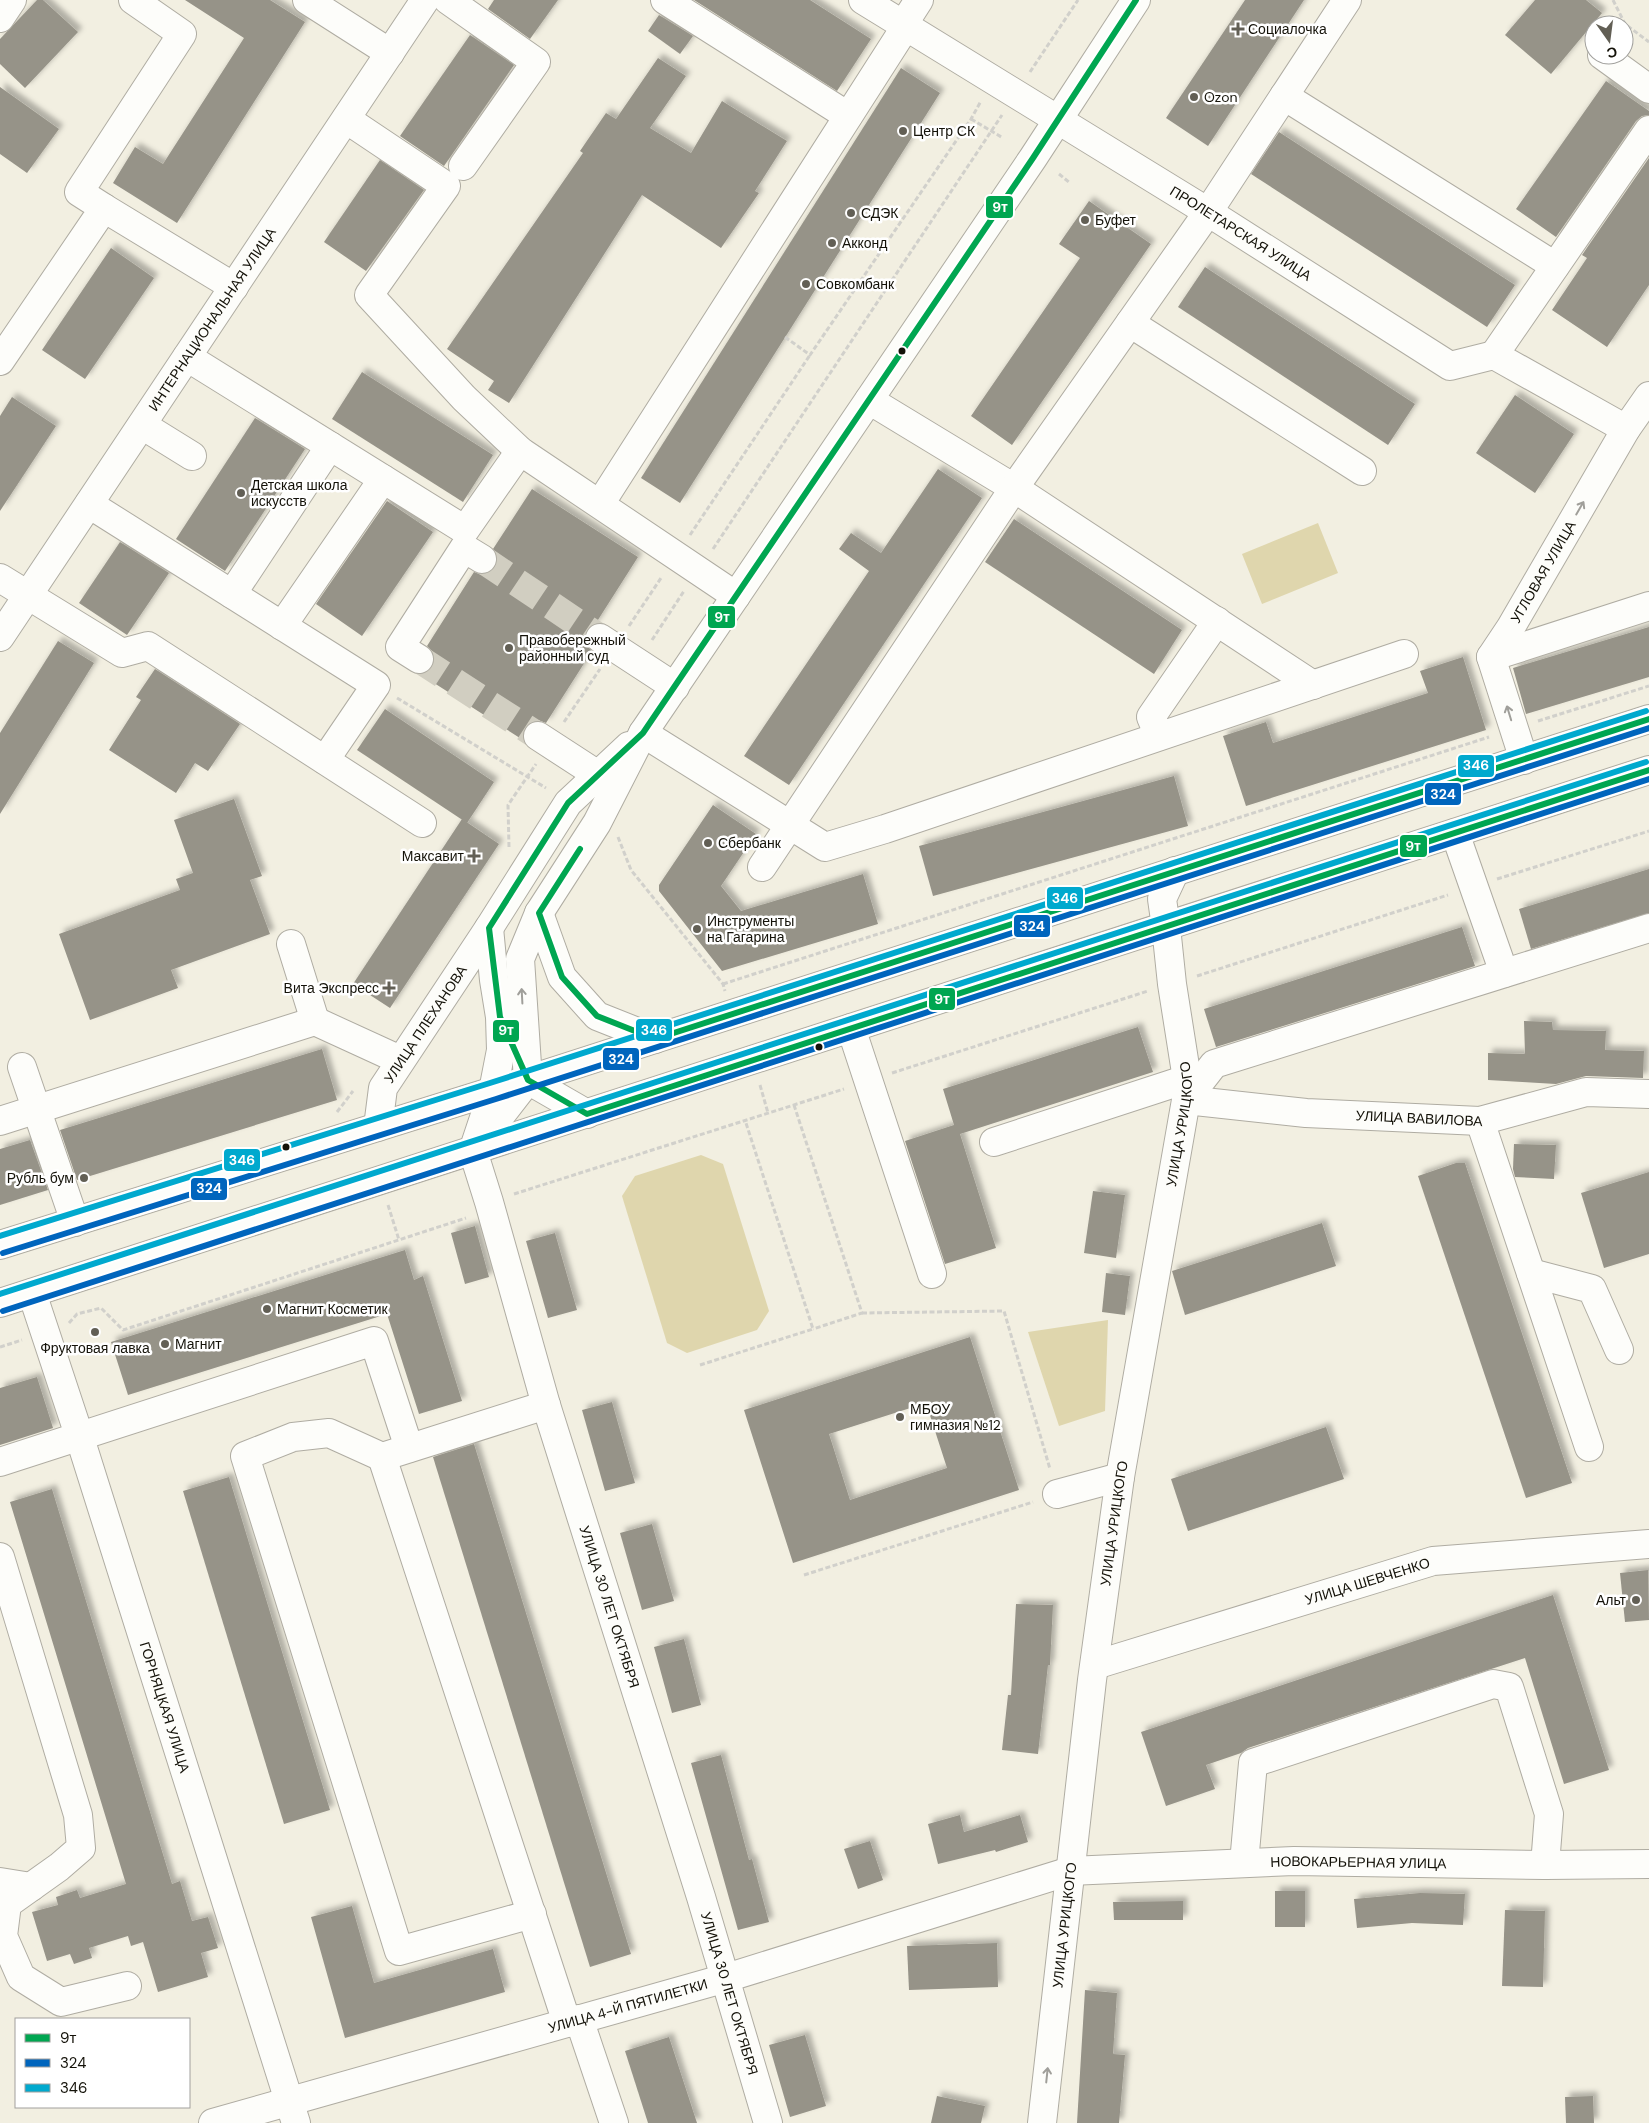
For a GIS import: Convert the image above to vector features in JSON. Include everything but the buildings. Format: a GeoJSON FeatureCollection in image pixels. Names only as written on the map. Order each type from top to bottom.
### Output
{"type":"FeatureCollection","features":[{"type":"Feature","properties":{"kind":"street"},"geometry":{"type":"LineString","coordinates":[[0,18],[12,0]]}},
{"type":"Feature","properties":{"kind":"street"},"geometry":{"type":"LineString","coordinates":[[307,0],[390,53]]}},
{"type":"Feature","properties":{"kind":"street","name":"ИНТЕРНАЦИОНАЛЬНАЯ УЛИЦА"},"geometry":{"type":"LineString","coordinates":[[0,637],[425,0]]}},
{"type":"Feature","properties":{"kind":"street"},"geometry":{"type":"LineString","coordinates":[[448,0],[536,62],[463,166]]}},
{"type":"Feature","properties":{"kind":"street"},"geometry":{"type":"LineString","coordinates":[[665,0],[848,116]]}},
{"type":"Feature","properties":{"kind":"street","name":"ПРОЛЕТАРСКАЯ УЛИЦА"},"geometry":{"type":"LineString","coordinates":[[863,0],[1208,212],[1450,366],[1494,356]]}},
{"type":"Feature","properties":{"kind":"street"},"geometry":{"type":"LineString","coordinates":[[600,504],[848,116],[918,0]]}},
{"type":"Feature","properties":{"kind":"street","name":"УЛИЦА ПЛЕХАНОВА"},"geometry":{"type":"LineString","coordinates":[[528,1080],[520,959],[539,913],[597,823],[643,733],[1136,0]]}},
{"type":"Feature","properties":{"kind":"street"},"geometry":{"type":"LineString","coordinates":[[762,867],[1014,488],[1208,212],[1347,0]]}},
{"type":"Feature","properties":{"kind":"street"},"geometry":{"type":"LineString","coordinates":[[145,3],[182,34],[79,192],[234,287]]}},
{"type":"Feature","properties":{"kind":"street"},"geometry":{"type":"LineString","coordinates":[[1616,65],[1649,89]]}},
{"type":"Feature","properties":{"kind":"street"},"geometry":{"type":"LineString","coordinates":[[1284,96],[1555,266]]}},
{"type":"Feature","properties":{"kind":"street"},"geometry":{"type":"LineString","coordinates":[[346,119],[446,186],[369,295],[464,398],[520,451],[736,596]]}},
{"type":"Feature","properties":{"kind":"street"},"geometry":{"type":"LineString","coordinates":[[1626,429],[1494,356],[1649,130]]}},
{"type":"Feature","properties":{"kind":"street"},"geometry":{"type":"LineString","coordinates":[[0,361],[104,208]]}},
{"type":"Feature","properties":{"kind":"street"},"geometry":{"type":"LineString","coordinates":[[1130,323],[1362,471]]}},
{"type":"Feature","properties":{"kind":"street"},"geometry":{"type":"LineString","coordinates":[[187,357],[465,530],[520,451]]}},
{"type":"Feature","properties":{"kind":"street","name":"УГЛОВАЯ УЛИЦА"},"geometry":{"type":"LineString","coordinates":[[1491,657],[1511,627],[1626,429],[1649,396]]}},
{"type":"Feature","properties":{"kind":"street"},"geometry":{"type":"LineString","coordinates":[[868,400],[1014,488],[1313,685]]}},
{"type":"Feature","properties":{"kind":"street"},"geometry":{"type":"LineString","coordinates":[[142,424],[192,456]]}},
{"type":"Feature","properties":{"kind":"street"},"geometry":{"type":"LineString","coordinates":[[232,594],[330,446]]}},
{"type":"Feature","properties":{"kind":"street"},"geometry":{"type":"LineString","coordinates":[[282,626],[383,479]]}},
{"type":"Feature","properties":{"kind":"street"},"geometry":{"type":"LineString","coordinates":[[89,504],[376,685],[325,760]]}},
{"type":"Feature","properties":{"kind":"street"},"geometry":{"type":"LineString","coordinates":[[419,659],[400,647],[464,548],[482,559]]}},
{"type":"Feature","properties":{"kind":"street"},"geometry":{"type":"LineString","coordinates":[[0,578],[122,653],[148,646],[422,823]]}},
{"type":"Feature","properties":{"kind":"street"},"geometry":{"type":"LineString","coordinates":[[1524,760],[1491,657],[1649,606]]}},
{"type":"Feature","properties":{"kind":"street"},"geometry":{"type":"LineString","coordinates":[[1159,736],[1152,717],[1217,621]]}},
{"type":"Feature","properties":{"kind":"street"},"geometry":{"type":"LineString","coordinates":[[600,638],[675,687]]}},
{"type":"Feature","properties":{"kind":"street"},"geometry":{"type":"LineString","coordinates":[[643,733],[825,847],[1404,654]]}},
{"type":"Feature","properties":{"kind":"street"},"geometry":{"type":"LineString","coordinates":[[0,1245],[494,1091],[1649,719]]}},
{"type":"Feature","properties":{"kind":"street","name":"УЛИЦА ПЛЕХАНОВА"},"geometry":{"type":"LineString","coordinates":[[378,1127],[383,1088],[489,928],[568,803],[643,733]]}},
{"type":"Feature","properties":{"kind":"street"},"geometry":{"type":"LineString","coordinates":[[538,736],[598,775]]}},
{"type":"Feature","properties":{"kind":"street"},"geometry":{"type":"LineString","coordinates":[[0,1303],[1649,770]]}},
{"type":"Feature","properties":{"kind":"street"},"geometry":{"type":"LineString","coordinates":[[1455,833],[1504,973]]}},
{"type":"Feature","properties":{"kind":"street","name":"УЛИЦА УРИЦКОГО"},"geometry":{"type":"LineString","coordinates":[[1042,2123],[1094,1665],[1120,1477],[1187,1090],[1162,898],[1175,871]]}},
{"type":"Feature","properties":{"kind":"street"},"geometry":{"type":"LineString","coordinates":[[539,913],[562,977],[597,1016],[655,1039]]}},
{"type":"Feature","properties":{"kind":"street"},"geometry":{"type":"LineString","coordinates":[[473,1151],[494,1091],[501,1050],[500,1017],[489,928]]}},
{"type":"Feature","properties":{"kind":"street"},"geometry":{"type":"LineString","coordinates":[[994,1142],[1187,1090],[1214,1064],[1649,928]]}},
{"type":"Feature","properties":{"kind":"street"},"geometry":{"type":"LineString","coordinates":[[291,944],[315,1021]]}},
{"type":"Feature","properties":{"kind":"street"},"geometry":{"type":"LineString","coordinates":[[500,1017],[528,1080],[587,1114]]}},
{"type":"Feature","properties":{"kind":"street"},"geometry":{"type":"LineString","coordinates":[[0,1121],[315,1021],[400,1060]]}},
{"type":"Feature","properties":{"kind":"street"},"geometry":{"type":"LineString","coordinates":[[851,1028],[932,1274]]}},
{"type":"Feature","properties":{"kind":"street"},"geometry":{"type":"LineString","coordinates":[[22,1067],[74,1222]]}},
{"type":"Feature","properties":{"kind":"street"},"geometry":{"type":"LineString","coordinates":[[473,1151],[528,1080]]}},
{"type":"Feature","properties":{"kind":"street","name":"УЛИЦА ВАВИЛОВА"},"geometry":{"type":"LineString","coordinates":[[1187,1090],[1306,1113],[1480,1121],[1586,1092],[1649,1094]]}},
{"type":"Feature","properties":{"kind":"street"},"geometry":{"type":"LineString","coordinates":[[1480,1121],[1588,1447]]}},
{"type":"Feature","properties":{"kind":"street","name":"УЛИЦА 30 ЛЕТ ОКТЯБРЯ"},"geometry":{"type":"LineString","coordinates":[[473,1151],[546,1405],[726,1978],[768,2123]]}},
{"type":"Feature","properties":{"kind":"street"},"geometry":{"type":"LineString","coordinates":[[1531,1273],[1592,1289],[1619,1350]]}},
{"type":"Feature","properties":{"kind":"street","name":"ГОРНЯЦКАЯ УЛИЦА"},"geometry":{"type":"LineString","coordinates":[[32,1293],[79,1436],[292,2112]]}},
{"type":"Feature","properties":{"kind":"street"},"geometry":{"type":"LineString","coordinates":[[0,1462],[374,1342],[409,1448]]}},
{"type":"Feature","properties":{"kind":"street"},"geometry":{"type":"LineString","coordinates":[[532,1914],[399,1951],[245,1456],[293,1437],[329,1433],[382,1457],[546,1405]]}},
{"type":"Feature","properties":{"kind":"street"},"geometry":{"type":"LineString","coordinates":[[382,1457],[532,1914],[614,2123]]}},
{"type":"Feature","properties":{"kind":"street"},"geometry":{"type":"LineString","coordinates":[[1057,1494],[1120,1477]]}},
{"type":"Feature","properties":{"kind":"street","name":"УЛИЦА ШЕВЧЕНКО"},"geometry":{"type":"LineString","coordinates":[[1094,1665],[1433,1561],[1649,1544]]}},
{"type":"Feature","properties":{"kind":"street"},"geometry":{"type":"LineString","coordinates":[[0,1557],[78,1815],[80,1848],[7,1904],[3,1936],[21,1977],[61,2002],[127,1986]]}},
{"type":"Feature","properties":{"kind":"street"},"geometry":{"type":"LineString","coordinates":[[1244,1863],[1253,1763],[1493,1684],[1509,1687],[1549,1814],[1545,1865]]}},
{"type":"Feature","properties":{"kind":"street","name":"НОВОКАРЬЕРНАЯ УЛИЦА"},"geometry":{"type":"LineString","coordinates":[[1070,1871],[1294,1861],[1545,1865],[1649,1864]]}},
{"type":"Feature","properties":{"kind":"street","name":"УЛИЦА 4-Й ПЯТИЛЕТКИ"},"geometry":{"type":"LineString","coordinates":[[213,2123],[292,2112],[573,2021],[726,1978],[1070,1871]]}},
{"type":"Feature","properties":{"kind":"street"},"geometry":{"type":"LineString","coordinates":[[0,1882],[31,1887]]}},
{"type":"Feature","properties":{"kind":"path"},"geometry":{"type":"LineString","coordinates":[[638,662],[1078,0]]}},
{"type":"Feature","properties":{"kind":"path"},"geometry":{"type":"LineString","coordinates":[[1613,0],[1625,24],[1649,42]]}},
{"type":"Feature","properties":{"kind":"path"},"geometry":{"type":"LineString","coordinates":[[785,337],[810,354],[971,119],[984,96]]}},
{"type":"Feature","properties":{"kind":"path"},"geometry":{"type":"LineString","coordinates":[[971,119],[1002,138]]}},
{"type":"Feature","properties":{"kind":"path"},"geometry":{"type":"LineString","coordinates":[[1059,174],[1070,183]]}},
{"type":"Feature","properties":{"kind":"path"},"geometry":{"type":"LineString","coordinates":[[376,685],[552,792]]}},
{"type":"Feature","properties":{"kind":"path"},"geometry":{"type":"LineString","coordinates":[[722,984],[1649,686]]}},
{"type":"Feature","properties":{"kind":"path"},"geometry":{"type":"LineString","coordinates":[[0,1347],[45,1333],[63,1330],[77,1314],[101,1308],[123,1330],[463,1220],[489,1202],[1649,831]]}},
{"type":"Feature","properties":{"kind":"path"},"geometry":{"type":"LineString","coordinates":[[618,836],[631,870],[722,984],[726,995]]}},
{"type":"Feature","properties":{"kind":"path"},"geometry":{"type":"LineString","coordinates":[[757,1077],[768,1113]]}},
{"type":"Feature","properties":{"kind":"path"},"geometry":{"type":"LineString","coordinates":[[794,1105],[862,1312]]}},
{"type":"Feature","properties":{"kind":"path"},"geometry":{"type":"LineString","coordinates":[[745,1120],[813,1329]]}},
{"type":"Feature","properties":{"kind":"path"},"geometry":{"type":"LineString","coordinates":[[387,1204],[399,1240]]}},
{"type":"Feature","properties":{"kind":"path"},"geometry":{"type":"LineString","coordinates":[[700,1365],[862,1312],[1004,1311],[1057,1494],[804,1575]]}},
{"type":"Feature","properties":{"kind":"shaded area"},"geometry":{"type":"Polygon","coordinates":[[[1318,523],[1338,573],[1262,604],[1242,554],[1318,523]]]}},
{"type":"Feature","properties":{"kind":"shaded area"},"geometry":{"type":"Polygon","coordinates":[[[701,1155],[723,1164],[769,1311],[757,1330],[687,1353],[667,1343],[622,1196],[635,1176],[701,1155]]]}},
{"type":"Feature","properties":{"kind":"shaded area"},"geometry":{"type":"Polygon","coordinates":[[[1108,1320],[1105,1411],[1059,1426],[1028,1332],[1108,1320]]]}},
{"type":"Feature","properties":{"kind":"tunnel"},"geometry":{"type":"LineString","coordinates":[[482,559],[600,638]]}},
{"type":"Feature","properties":{"kind":"tunnel"},"geometry":{"type":"LineString","coordinates":[[419,659],[538,736]]}},
{"type":"Feature","properties":{"kind":"transit line","name":"9т"},"geometry":{"type":"LineString","coordinates":[[1136,0],[1033,158],[643,733],[568,803],[489,928],[500,1017],[528,1080],[587,1114],[1649,770]]}},
{"type":"Feature","properties":{"kind":"transit line","name":"346"},"geometry":{"type":"LineString","coordinates":[[0,1236],[490,1083],[1646,711]]}},
{"type":"Feature","properties":{"kind":"transit line","name":"9т"},"geometry":{"type":"LineString","coordinates":[[580,849],[539,913],[562,977],[597,1016],[655,1039],[1649,719]]}},
{"type":"Feature","properties":{"kind":"transit line","name":"324"},"geometry":{"type":"LineString","coordinates":[[3,1253],[496,1099],[1649,728]]}},
{"type":"Feature","properties":{"kind":"transit line","name":"346"},"geometry":{"type":"LineString","coordinates":[[0,1294],[1646,762]]}},
{"type":"Feature","properties":{"kind":"transit line","name":"324"},"geometry":{"type":"LineString","coordinates":[[3,1311],[1649,779]]}},
{"type":"Feature","properties":{"kind":"place","name":"Социалочка"},"geometry":{"type":"Point","coordinates":[1238,29]}},
{"type":"Feature","properties":{"kind":"place","name":"Ozon"},"geometry":{"type":"Point","coordinates":[1194,97]}},
{"type":"Feature","properties":{"kind":"place","name":"Центр СК"},"geometry":{"type":"Point","coordinates":[903,131]}},
{"type":"Feature","properties":{"kind":"place","name":"СДЭК"},"geometry":{"type":"Point","coordinates":[851,213]}},
{"type":"Feature","properties":{"kind":"place","name":"Буфет"},"geometry":{"type":"Point","coordinates":[1085,220]}},
{"type":"Feature","properties":{"kind":"place","name":"Акконд"},"geometry":{"type":"Point","coordinates":[832,243]}},
{"type":"Feature","properties":{"kind":"place","name":"Совкомбанк"},"geometry":{"type":"Point","coordinates":[806,284]}},
{"type":"Feature","properties":{"kind":"place","name":"Детская школа искусств"},"geometry":{"type":"Point","coordinates":[241,493]}},
{"type":"Feature","properties":{"kind":"place","name":"Правобережный районный суд"},"geometry":{"type":"Point","coordinates":[509,648]}},
{"type":"Feature","properties":{"kind":"place","name":"Сбербанк"},"geometry":{"type":"Point","coordinates":[708,843]}},
{"type":"Feature","properties":{"kind":"place","name":"Максавит"},"geometry":{"type":"Point","coordinates":[474,856]}},
{"type":"Feature","properties":{"kind":"place","name":"Инструменты на Гагарина"},"geometry":{"type":"Point","coordinates":[697,929]}},
{"type":"Feature","properties":{"kind":"place","name":"Вита Экспресс"},"geometry":{"type":"Point","coordinates":[389,988]}},
{"type":"Feature","properties":{"kind":"place","name":"Рубль бум"},"geometry":{"type":"Point","coordinates":[84,1178]}},
{"type":"Feature","properties":{"kind":"place","name":"Магнит Косметик"},"geometry":{"type":"Point","coordinates":[267,1309]}},
{"type":"Feature","properties":{"kind":"place","name":"Фруктовая лавка"},"geometry":{"type":"Point","coordinates":[95,1332]}},
{"type":"Feature","properties":{"kind":"place","name":"Магнит"},"geometry":{"type":"Point","coordinates":[165,1344]}},
{"type":"Feature","properties":{"kind":"place","name":"МБОУ гимназия №12"},"geometry":{"type":"Point","coordinates":[900,1417]}},
{"type":"Feature","properties":{"kind":"place","name":"Альт"},"geometry":{"type":"Point","coordinates":[1636,1600]}}]}
